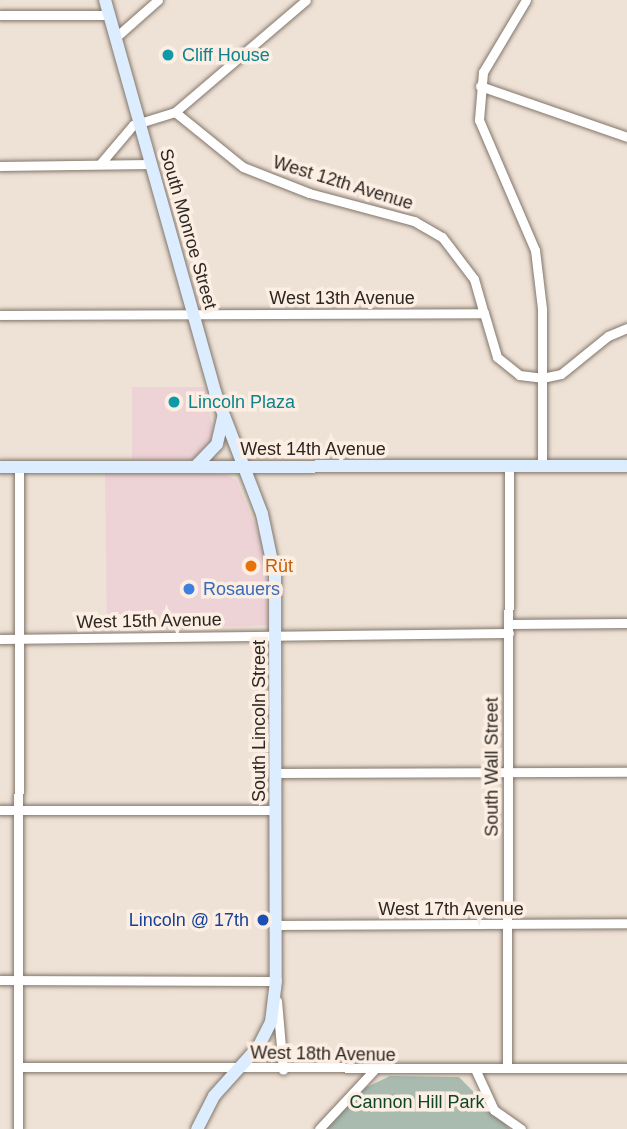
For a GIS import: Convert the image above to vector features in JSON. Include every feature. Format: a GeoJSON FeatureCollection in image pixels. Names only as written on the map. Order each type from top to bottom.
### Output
{"type":"FeatureCollection","features":[{"type":"Feature","properties":{"kind":"street","name":"South Monroe Street"},"geometry":{"type":"LineString","coordinates":[[105,0],[193,314],[240,467]]}},
{"type":"Feature","properties":{"kind":"street"},"geometry":{"type":"LineString","coordinates":[[116,37],[158,0]]}},
{"type":"Feature","properties":{"kind":"street"},"geometry":{"type":"LineString","coordinates":[[100,164],[140,121],[175,112],[306,0]]}},
{"type":"Feature","properties":{"kind":"street"},"geometry":{"type":"LineString","coordinates":[[526,0],[489,60],[480,86],[479,120],[533,242],[542,309],[542,466]]}},
{"type":"Feature","properties":{"kind":"street"},"geometry":{"type":"LineString","coordinates":[[0,16],[109,15]]}},
{"type":"Feature","properties":{"kind":"street"},"geometry":{"type":"LineString","coordinates":[[480,86],[627,137]]}},
{"type":"Feature","properties":{"kind":"street","name":"West 12th Avenue"},"geometry":{"type":"LineString","coordinates":[[175,112],[243,167],[309,193],[414,221],[442,237],[474,279],[484,313]]}},
{"type":"Feature","properties":{"kind":"street"},"geometry":{"type":"LineString","coordinates":[[0,166],[151,164]]}},
{"type":"Feature","properties":{"kind":"street"},"geometry":{"type":"LineString","coordinates":[[484,313],[497,357],[519,374],[542,378],[561,374],[608,336],[627,328]]}},
{"type":"Feature","properties":{"kind":"street","name":"West 13th Avenue"},"geometry":{"type":"LineString","coordinates":[[0,315],[484,313]]}},
{"type":"Feature","properties":{"kind":"street"},"geometry":{"type":"LineString","coordinates":[[195,467],[217,444],[223,417]]}},
{"type":"Feature","properties":{"kind":"street","name":"South Wall Street"},"geometry":{"type":"LineString","coordinates":[[508,1068],[509,466]]}},
{"type":"Feature","properties":{"kind":"street","name":"West 14th Avenue"},"geometry":{"type":"LineString","coordinates":[[0,467],[627,466]]}},
{"type":"Feature","properties":{"kind":"street"},"geometry":{"type":"LineString","coordinates":[[18,1129],[19,467]]}},
{"type":"Feature","properties":{"kind":"street","name":"South Lincoln Street"},"geometry":{"type":"LineString","coordinates":[[240,467],[271,545],[276,635],[276,981],[283,1070]]}},
{"type":"Feature","properties":{"kind":"street","name":"West 15th Avenue"},"geometry":{"type":"LineString","coordinates":[[0,639],[276,635],[627,623]]}},
{"type":"Feature","properties":{"kind":"street"},"geometry":{"type":"LineString","coordinates":[[276,773],[627,772]]}},
{"type":"Feature","properties":{"kind":"street"},"geometry":{"type":"LineString","coordinates":[[0,810],[276,810]]}},
{"type":"Feature","properties":{"kind":"street","name":"West 17th Avenue"},"geometry":{"type":"LineString","coordinates":[[276,925],[627,923]]}},
{"type":"Feature","properties":{"kind":"street"},"geometry":{"type":"LineString","coordinates":[[0,980],[276,981]]}},
{"type":"Feature","properties":{"kind":"street","name":"South Lincoln Street"},"geometry":{"type":"LineString","coordinates":[[197,1129],[214,1096],[259,1046],[271,1022],[276,981]]}},
{"type":"Feature","properties":{"kind":"street","name":"West 18th Avenue"},"geometry":{"type":"LineString","coordinates":[[18,1067],[476,1071],[508,1068],[627,1068]]}},
{"type":"Feature","properties":{"kind":"street"},"geometry":{"type":"LineString","coordinates":[[319,1129],[374,1070]]}},
{"type":"Feature","properties":{"kind":"street"},"geometry":{"type":"LineString","coordinates":[[476,1071],[494,1110],[521,1129]]}},
{"type":"Feature","properties":{"kind":"shaded area"},"geometry":{"type":"Polygon","coordinates":[[[132,387],[205,387],[214,438],[195,460],[132,460],[132,387]]]}},
{"type":"Feature","properties":{"kind":"shaded area"},"geometry":{"type":"Polygon","coordinates":[[[105,472],[224,474],[236,480],[266,552],[267,625],[107,631],[105,472]]]}},
{"type":"Feature","properties":{"kind":"green space","name":"Cannon Hill Park"},"geometry":{"type":"Polygon","coordinates":[[[390,1076],[459,1077],[510,1129],[324,1129],[365,1088],[390,1076]]]}},
{"type":"Feature","properties":{"kind":"place","name":"Cliff House"},"geometry":{"type":"Point","coordinates":[168,55]}},
{"type":"Feature","properties":{"kind":"place","name":"Lincoln Plaza"},"geometry":{"type":"Point","coordinates":[174,402]}},
{"type":"Feature","properties":{"kind":"place","name":"Rüt"},"geometry":{"type":"Point","coordinates":[251,566]}},
{"type":"Feature","properties":{"kind":"place","name":"Rosauers"},"geometry":{"type":"Point","coordinates":[189,589]}},
{"type":"Feature","properties":{"kind":"place","name":"Lincoln @ 17th"},"geometry":{"type":"Point","coordinates":[263,920]}}]}
